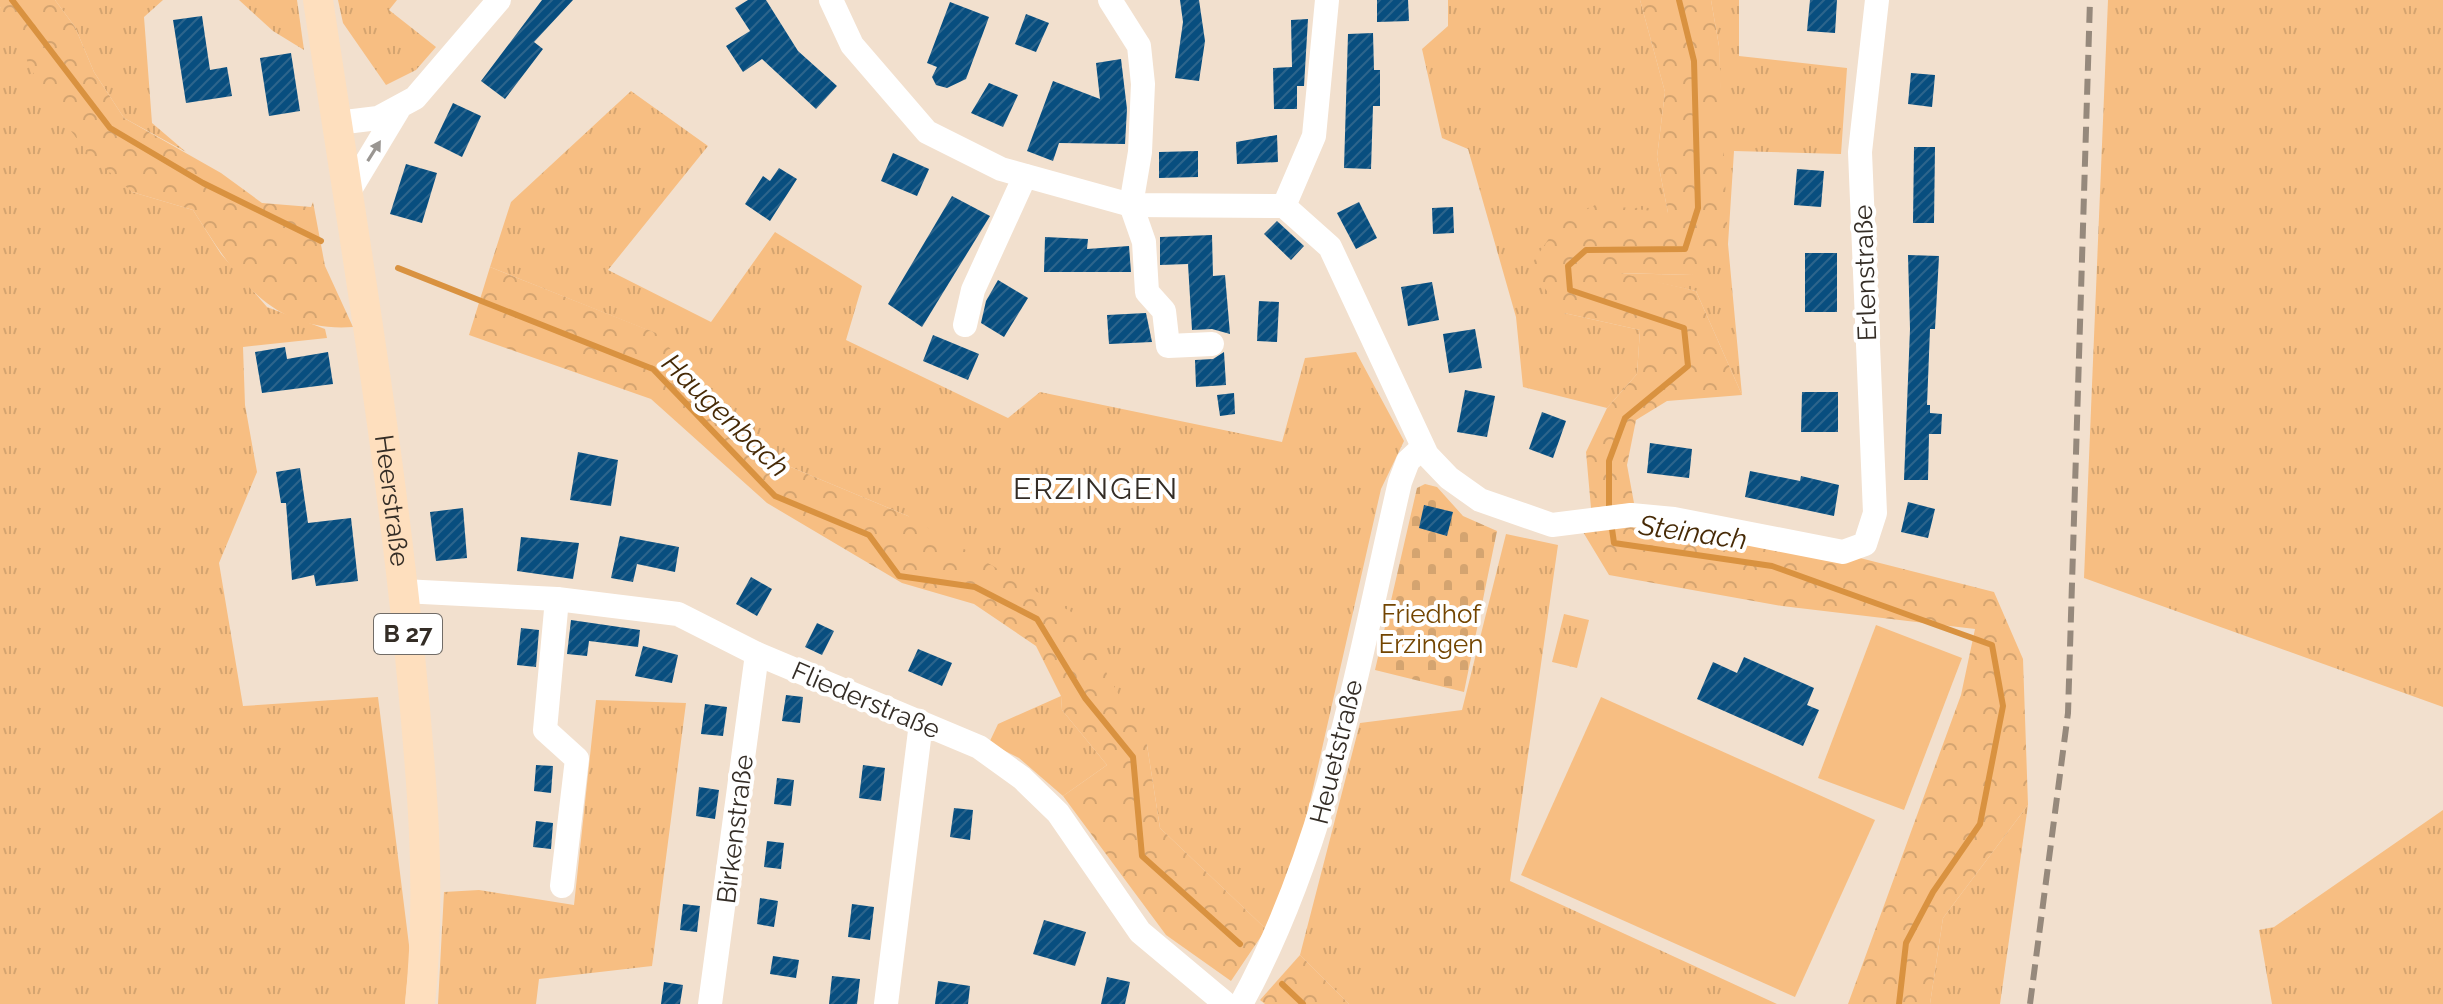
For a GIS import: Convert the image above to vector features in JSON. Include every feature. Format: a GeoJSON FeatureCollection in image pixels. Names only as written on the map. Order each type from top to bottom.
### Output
{"type":"FeatureCollection","features":[{"type":"Feature","properties":{"kind":"main road","name":"Heerstraße"},"geometry":{"type":"LineString","coordinates":[[318,0],[379,389],[426,812],[427,941],[420,1004]]}},
{"type":"Feature","properties":{"kind":"street"},"geometry":{"type":"LineString","coordinates":[[348,193],[398,110],[433,79],[499,0]]}},
{"type":"Feature","properties":{"kind":"street"},"geometry":{"type":"LineString","coordinates":[[831,0],[852,45],[927,132],[1001,169],[1131,205],[1284,206],[1330,247],[1422,448]]}},
{"type":"Feature","properties":{"kind":"street"},"geometry":{"type":"LineString","coordinates":[[1110,0],[1139,46],[1143,84],[1131,205],[1144,242],[1147,292],[1164,311],[1168,346],[1212,344]]}},
{"type":"Feature","properties":{"kind":"street"},"geometry":{"type":"LineString","coordinates":[[1284,206],[1314,136],[1327,0]]}},
{"type":"Feature","properties":{"kind":"street","name":"Erlenstraße"},"geometry":{"type":"LineString","coordinates":[[1422,448],[1449,478],[1480,500],[1552,525],[1631,515],[1674,519],[1843,552],[1865,544],[1875,513],[1860,152],[1877,0]]}},
{"type":"Feature","properties":{"kind":"street"},"geometry":{"type":"LineString","coordinates":[[337,123],[378,118],[398,110]]}},
{"type":"Feature","properties":{"kind":"street"},"geometry":{"type":"LineString","coordinates":[[965,325],[973,290],[1025,176]]}},
{"type":"Feature","properties":{"kind":"street","name":"Heuetstraße"},"geometry":{"type":"LineString","coordinates":[[1241,1004],[1273,946],[1316,834],[1400,482],[1408,461],[1422,448]]}},
{"type":"Feature","properties":{"kind":"street","name":"Fliederstraße"},"geometry":{"type":"LineString","coordinates":[[403,591],[557,599],[678,614],[757,654],[979,747],[1022,778],[1058,813],[1140,932],[1226,1004]]}},
{"type":"Feature","properties":{"kind":"street"},"geometry":{"type":"LineString","coordinates":[[557,599],[545,730],[577,759],[562,886]]}},
{"type":"Feature","properties":{"kind":"street","name":"Birkenstraße"},"geometry":{"type":"LineString","coordinates":[[710,1004],[757,654]]}},
{"type":"Feature","properties":{"kind":"street"},"geometry":{"type":"LineString","coordinates":[[886,1004],[921,723]]}},
{"type":"Feature","properties":{"kind":"green space"},"geometry":{"type":"Polygon","coordinates":[[[0,0],[55,0],[75,27],[94,72],[124,118],[221,173],[262,203],[311,207],[313,202],[325,266],[353,327],[324,326],[298,320],[276,309],[239,277],[193,210],[132,192],[88,153],[47,100],[0,7],[0,0]]]}},
{"type":"Feature","properties":{"kind":"green space"},"geometry":{"type":"Polygon","coordinates":[[[55,0],[163,0],[144,17],[152,123],[186,152],[124,118],[94,72],[75,27],[55,0]]]}},
{"type":"Feature","properties":{"kind":"green space"},"geometry":{"type":"Polygon","coordinates":[[[239,0],[297,0],[304,50],[273,31],[239,0]]]}},
{"type":"Feature","properties":{"kind":"green space"},"geometry":{"type":"Polygon","coordinates":[[[338,0],[397,0],[389,10],[436,47],[416,70],[386,85],[343,23],[338,0]]]}},
{"type":"Feature","properties":{"kind":"green space"},"geometry":{"type":"Polygon","coordinates":[[[1448,0],[1640,0],[1665,92],[1657,157],[1668,213],[1564,313],[1640,330],[1637,374],[1607,408],[1523,387],[1516,317],[1468,149],[1442,138],[1422,49],[1448,26],[1448,0]]]}},
{"type":"Feature","properties":{"kind":"green space"},"geometry":{"type":"Polygon","coordinates":[[[1640,0],[1711,0],[1719,46],[1728,244],[1692,275],[1620,273],[1696,291],[1742,395],[1667,401],[1636,420],[1627,465],[1634,503],[1591,508],[1586,452],[1607,408],[1637,374],[1640,330],[1564,313],[1529,268],[1558,225],[1597,204],[1668,213],[1657,157],[1665,92],[1640,0]]]}},
{"type":"Feature","properties":{"kind":"green space"},"geometry":{"type":"Polygon","coordinates":[[[1711,0],[1739,0],[1739,56],[1847,68],[1841,154],[1734,151],[1728,244],[1742,395],[1696,291],[1614,273],[1692,275],[1721,117],[1719,46],[1711,0]]]}},
{"type":"Feature","properties":{"kind":"green space"},"geometry":{"type":"Polygon","coordinates":[[[2108,0],[2443,0],[2443,707],[2084,578],[2108,0]]]}},
{"type":"Feature","properties":{"kind":"green space"},"geometry":{"type":"Polygon","coordinates":[[[0,7],[132,192],[193,210],[221,254],[267,307],[325,329],[327,338],[243,347],[245,405],[257,472],[219,563],[243,706],[378,697],[410,953],[405,1004],[0,1004],[0,7]]]}},
{"type":"Feature","properties":{"kind":"green space"},"geometry":{"type":"Polygon","coordinates":[[[631,91],[708,146],[608,270],[711,322],[775,232],[862,286],[846,340],[1008,418],[1040,392],[1282,442],[1305,358],[1356,352],[1404,441],[1381,489],[1301,841],[1266,929],[1160,828],[1147,745],[908,516],[769,458],[655,333],[490,267],[511,202],[631,91]]]}},
{"type":"Feature","properties":{"kind":"green space"},"geometry":{"type":"Polygon","coordinates":[[[490,267],[656,333],[769,458],[908,516],[1073,613],[1147,745],[1160,828],[1266,929],[1231,981],[1166,935],[1063,796],[1107,765],[1062,710],[1061,696],[1036,646],[974,604],[902,583],[767,503],[651,399],[469,335],[490,267]]]}},
{"type":"Feature","properties":{"kind":"green space","name":"Friedhof Erzingen"},"geometry":{"type":"Polygon","coordinates":[[[1425,484],[1437,487],[1463,516],[1497,531],[1464,692],[1375,670],[1417,488],[1425,484]]]}},
{"type":"Feature","properties":{"kind":"green space"},"geometry":{"type":"Polygon","coordinates":[[[1632,523],[1860,558],[1994,592],[2023,659],[2028,805],[1943,918],[1930,1004],[1848,1004],[1961,695],[1975,629],[1782,606],[1609,575],[1583,532],[1632,523]]]}},
{"type":"Feature","properties":{"kind":"green space"},"geometry":{"type":"Polygon","coordinates":[[[1506,534],[1558,545],[1510,881],[1777,1004],[1349,1004],[1300,955],[1360,723],[1462,710],[1506,534]]]}},
{"type":"Feature","properties":{"kind":"green space"},"geometry":{"type":"Polygon","coordinates":[[[1564,614],[1589,620],[1577,668],[1552,662],[1564,614]]]}},
{"type":"Feature","properties":{"kind":"green space"},"geometry":{"type":"Polygon","coordinates":[[[1876,625],[1962,658],[1904,810],[1818,778],[1876,625]]]}},
{"type":"Feature","properties":{"kind":"green space"},"geometry":{"type":"Polygon","coordinates":[[[1061,696],[1062,710],[1107,765],[1063,796],[1019,758],[989,743],[998,724],[1061,696]]]}},
{"type":"Feature","properties":{"kind":"green space"},"geometry":{"type":"Polygon","coordinates":[[[1601,697],[1875,820],[1795,997],[1521,875],[1601,697]]]}},
{"type":"Feature","properties":{"kind":"green space"},"geometry":{"type":"Polygon","coordinates":[[[596,700],[686,703],[652,966],[539,979],[536,1004],[438,1004],[444,892],[479,890],[574,905],[596,700]]]}},
{"type":"Feature","properties":{"kind":"green space"},"geometry":{"type":"Polygon","coordinates":[[[2028,805],[2000,1004],[1930,1004],[1943,918],[2028,805]]]}},
{"type":"Feature","properties":{"kind":"green space"},"geometry":{"type":"Polygon","coordinates":[[[2443,810],[2443,1004],[2272,1004],[2259,930],[2274,927],[2443,810]]]}},
{"type":"Feature","properties":{"kind":"green space"},"geometry":{"type":"Polygon","coordinates":[[[1300,955],[1349,1004],[1265,1004],[1260,1000],[1300,955]]]}},
{"type":"Feature","properties":{"kind":"building"},"geometry":{"type":"Polygon","coordinates":[[[542,0],[573,0],[534,42],[543,49],[505,99],[481,81],[542,0]]]}},
{"type":"Feature","properties":{"kind":"building"},"geometry":{"type":"Polygon","coordinates":[[[748,0],[766,0],[798,51],[837,86],[816,109],[762,59],[743,72],[726,46],[750,31],[735,8],[748,0]]]}},
{"type":"Feature","properties":{"kind":"building"},"geometry":{"type":"Polygon","coordinates":[[[1180,0],[1199,0],[1205,41],[1199,81],[1175,78],[1183,22],[1180,0]]]}},
{"type":"Feature","properties":{"kind":"building"},"geometry":{"type":"Polygon","coordinates":[[[1377,0],[1408,0],[1409,21],[1377,22],[1377,0]]]}},
{"type":"Feature","properties":{"kind":"building"},"geometry":{"type":"Polygon","coordinates":[[[1810,0],[1837,0],[1835,33],[1807,31],[1810,0]]]}},
{"type":"Feature","properties":{"kind":"building"},"geometry":{"type":"Polygon","coordinates":[[[950,2],[989,17],[966,79],[947,88],[936,85],[932,77],[937,67],[927,63],[950,2]]]}},
{"type":"Feature","properties":{"kind":"building"},"geometry":{"type":"Polygon","coordinates":[[[1026,14],[1049,23],[1036,52],[1015,44],[1026,14]]]}},
{"type":"Feature","properties":{"kind":"building"},"geometry":{"type":"Polygon","coordinates":[[[202,16],[210,70],[227,67],[232,96],[186,103],[173,20],[202,16]]]}},
{"type":"Feature","properties":{"kind":"building"},"geometry":{"type":"Polygon","coordinates":[[[1308,19],[1304,86],[1297,86],[1297,109],[1274,109],[1273,68],[1292,67],[1291,20],[1308,19]]]}},
{"type":"Feature","properties":{"kind":"building"},"geometry":{"type":"Polygon","coordinates":[[[1373,33],[1374,70],[1380,70],[1380,106],[1373,106],[1371,169],[1344,168],[1348,34],[1373,33]]]}},
{"type":"Feature","properties":{"kind":"building"},"geometry":{"type":"Polygon","coordinates":[[[291,53],[300,111],[269,116],[260,58],[291,53]]]}},
{"type":"Feature","properties":{"kind":"building"},"geometry":{"type":"Polygon","coordinates":[[[1121,59],[1127,109],[1125,144],[1059,143],[1053,161],[1027,151],[1053,81],[1100,99],[1096,63],[1121,59]]]}},
{"type":"Feature","properties":{"kind":"building"},"geometry":{"type":"Polygon","coordinates":[[[1911,73],[1935,75],[1932,107],[1908,104],[1911,73]]]}},
{"type":"Feature","properties":{"kind":"building"},"geometry":{"type":"Polygon","coordinates":[[[989,83],[1018,95],[1003,127],[971,113],[989,83]]]}},
{"type":"Feature","properties":{"kind":"building"},"geometry":{"type":"Polygon","coordinates":[[[453,103],[481,116],[462,157],[434,143],[453,103]]]}},
{"type":"Feature","properties":{"kind":"building"},"geometry":{"type":"Polygon","coordinates":[[[1277,135],[1278,162],[1237,164],[1236,142],[1277,135]]]}},
{"type":"Feature","properties":{"kind":"building"},"geometry":{"type":"Polygon","coordinates":[[[1914,147],[1935,147],[1934,223],[1913,223],[1914,147]]]}},
{"type":"Feature","properties":{"kind":"building"},"geometry":{"type":"Polygon","coordinates":[[[1198,151],[1198,177],[1159,178],[1159,152],[1198,151]]]}},
{"type":"Feature","properties":{"kind":"building"},"geometry":{"type":"Polygon","coordinates":[[[893,153],[929,169],[917,196],[881,181],[893,153]]]}},
{"type":"Feature","properties":{"kind":"building"},"geometry":{"type":"Polygon","coordinates":[[[406,164],[437,173],[422,223],[390,214],[406,164]]]}},
{"type":"Feature","properties":{"kind":"building"},"geometry":{"type":"Polygon","coordinates":[[[779,168],[797,179],[770,221],[745,204],[763,176],[770,181],[779,168]]]}},
{"type":"Feature","properties":{"kind":"building"},"geometry":{"type":"Polygon","coordinates":[[[1797,169],[1824,171],[1821,207],[1794,205],[1797,169]]]}},
{"type":"Feature","properties":{"kind":"building"},"geometry":{"type":"Polygon","coordinates":[[[952,196],[990,216],[922,327],[888,304],[952,196]]]}},
{"type":"Feature","properties":{"kind":"building"},"geometry":{"type":"Polygon","coordinates":[[[1359,202],[1377,238],[1356,249],[1337,213],[1359,202]]]}},
{"type":"Feature","properties":{"kind":"building"},"geometry":{"type":"Polygon","coordinates":[[[1453,207],[1454,233],[1433,234],[1432,208],[1453,207]]]}},
{"type":"Feature","properties":{"kind":"building"},"geometry":{"type":"Polygon","coordinates":[[[1277,221],[1304,246],[1291,260],[1264,234],[1277,221]]]}},
{"type":"Feature","properties":{"kind":"building"},"geometry":{"type":"Polygon","coordinates":[[[1212,235],[1213,276],[1225,275],[1230,334],[1212,329],[1192,330],[1188,264],[1160,265],[1160,237],[1212,235]]]}},
{"type":"Feature","properties":{"kind":"building"},"geometry":{"type":"Polygon","coordinates":[[[1045,237],[1088,239],[1087,249],[1129,246],[1131,272],[1044,272],[1045,237]]]}},
{"type":"Feature","properties":{"kind":"building"},"geometry":{"type":"Polygon","coordinates":[[[1805,253],[1837,253],[1837,312],[1805,312],[1805,253]]]}},
{"type":"Feature","properties":{"kind":"building"},"geometry":{"type":"Polygon","coordinates":[[[1908,255],[1939,256],[1935,329],[1930,329],[1927,405],[1930,405],[1930,413],[1942,414],[1941,434],[1929,434],[1928,480],[1904,480],[1910,329],[1908,255]]]}},
{"type":"Feature","properties":{"kind":"building"},"geometry":{"type":"Polygon","coordinates":[[[998,280],[1028,298],[1004,337],[981,323],[986,301],[998,280]]]}},
{"type":"Feature","properties":{"kind":"building"},"geometry":{"type":"Polygon","coordinates":[[[1432,282],[1439,320],[1408,326],[1401,287],[1432,282]]]}},
{"type":"Feature","properties":{"kind":"building"},"geometry":{"type":"Polygon","coordinates":[[[1259,301],[1279,302],[1277,342],[1257,341],[1259,301]]]}},
{"type":"Feature","properties":{"kind":"building"},"geometry":{"type":"Polygon","coordinates":[[[1146,313],[1152,342],[1109,344],[1107,315],[1146,313]]]}},
{"type":"Feature","properties":{"kind":"building"},"geometry":{"type":"Polygon","coordinates":[[[1475,329],[1482,368],[1449,373],[1443,334],[1475,329]]]}},
{"type":"Feature","properties":{"kind":"building"},"geometry":{"type":"Polygon","coordinates":[[[933,335],[979,354],[968,380],[923,361],[933,335]]]}},
{"type":"Feature","properties":{"kind":"building"},"geometry":{"type":"Polygon","coordinates":[[[285,347],[287,359],[328,352],[333,384],[262,393],[255,352],[285,347]]]}},
{"type":"Feature","properties":{"kind":"building"},"geometry":{"type":"Polygon","coordinates":[[[1224,352],[1226,385],[1196,387],[1195,360],[1213,359],[1224,352]]]}},
{"type":"Feature","properties":{"kind":"building"},"geometry":{"type":"Polygon","coordinates":[[[1465,390],[1495,396],[1487,437],[1457,432],[1465,390]]]}},
{"type":"Feature","properties":{"kind":"building"},"geometry":{"type":"Polygon","coordinates":[[[1802,392],[1838,392],[1838,432],[1801,432],[1802,392]]]}},
{"type":"Feature","properties":{"kind":"building"},"geometry":{"type":"Polygon","coordinates":[[[1234,393],[1235,414],[1220,416],[1217,395],[1234,393]]]}},
{"type":"Feature","properties":{"kind":"building"},"geometry":{"type":"Polygon","coordinates":[[[1542,412],[1566,421],[1553,458],[1529,449],[1542,412]]]}},
{"type":"Feature","properties":{"kind":"building"},"geometry":{"type":"Polygon","coordinates":[[[1650,443],[1692,449],[1689,478],[1647,473],[1650,443]]]}},
{"type":"Feature","properties":{"kind":"building"},"geometry":{"type":"Polygon","coordinates":[[[578,452],[618,460],[611,506],[570,500],[578,452]]]}},
{"type":"Feature","properties":{"kind":"building"},"geometry":{"type":"Polygon","coordinates":[[[300,468],[308,523],[351,518],[358,581],[316,586],[314,575],[292,580],[286,503],[281,503],[276,472],[300,468]]]}},
{"type":"Feature","properties":{"kind":"building"},"geometry":{"type":"Polygon","coordinates":[[[1750,471],[1800,481],[1801,476],[1839,485],[1834,516],[1745,497],[1750,471]]]}},
{"type":"Feature","properties":{"kind":"building"},"geometry":{"type":"Polygon","coordinates":[[[1908,502],[1935,509],[1928,538],[1901,532],[1908,502]]]}},
{"type":"Feature","properties":{"kind":"building"},"geometry":{"type":"Polygon","coordinates":[[[1424,505],[1453,512],[1447,536],[1419,528],[1424,505]]]}},
{"type":"Feature","properties":{"kind":"building"},"geometry":{"type":"Polygon","coordinates":[[[463,508],[467,558],[436,561],[430,512],[463,508]]]}},
{"type":"Feature","properties":{"kind":"building"},"geometry":{"type":"Polygon","coordinates":[[[620,536],[679,547],[675,572],[637,564],[633,582],[611,578],[620,536]]]}},
{"type":"Feature","properties":{"kind":"building"},"geometry":{"type":"Polygon","coordinates":[[[521,537],[579,543],[573,579],[517,571],[521,537]]]}},
{"type":"Feature","properties":{"kind":"building"},"geometry":{"type":"Polygon","coordinates":[[[751,577],[772,589],[757,616],[736,604],[751,577]]]}},
{"type":"Feature","properties":{"kind":"building"},"geometry":{"type":"Polygon","coordinates":[[[571,620],[640,630],[638,647],[589,641],[587,656],[567,654],[571,620]]]}},
{"type":"Feature","properties":{"kind":"building"},"geometry":{"type":"Polygon","coordinates":[[[817,623],[834,631],[822,655],[805,647],[817,623]]]}},
{"type":"Feature","properties":{"kind":"building"},"geometry":{"type":"Polygon","coordinates":[[[521,628],[539,630],[536,667],[517,665],[521,628]]]}},
{"type":"Feature","properties":{"kind":"building"},"geometry":{"type":"Polygon","coordinates":[[[643,646],[678,655],[672,683],[635,676],[643,646]]]}},
{"type":"Feature","properties":{"kind":"building"},"geometry":{"type":"Polygon","coordinates":[[[918,649],[952,663],[942,686],[908,671],[918,649]]]}},
{"type":"Feature","properties":{"kind":"building"},"geometry":{"type":"Polygon","coordinates":[[[1744,657],[1814,688],[1807,705],[1819,710],[1803,746],[1697,699],[1713,662],[1737,673],[1744,657]]]}},
{"type":"Feature","properties":{"kind":"building"},"geometry":{"type":"Polygon","coordinates":[[[786,695],[803,697],[800,723],[782,721],[786,695]]]}},
{"type":"Feature","properties":{"kind":"building"},"geometry":{"type":"Polygon","coordinates":[[[705,704],[727,707],[723,736],[701,734],[705,704]]]}},
{"type":"Feature","properties":{"kind":"building"},"geometry":{"type":"Polygon","coordinates":[[[536,765],[553,766],[551,793],[534,791],[536,765]]]}},
{"type":"Feature","properties":{"kind":"building"},"geometry":{"type":"Polygon","coordinates":[[[863,765],[885,768],[881,801],[859,798],[863,765]]]}},
{"type":"Feature","properties":{"kind":"building"},"geometry":{"type":"Polygon","coordinates":[[[777,778],[794,780],[791,806],[774,804],[777,778]]]}},
{"type":"Feature","properties":{"kind":"building"},"geometry":{"type":"Polygon","coordinates":[[[699,787],[719,790],[715,819],[696,816],[699,787]]]}},
{"type":"Feature","properties":{"kind":"building"},"geometry":{"type":"Polygon","coordinates":[[[954,808],[973,810],[970,840],[950,837],[954,808]]]}},
{"type":"Feature","properties":{"kind":"building"},"geometry":{"type":"Polygon","coordinates":[[[536,821],[553,823],[551,849],[533,847],[536,821]]]}},
{"type":"Feature","properties":{"kind":"building"},"geometry":{"type":"Polygon","coordinates":[[[767,841],[784,843],[781,869],[764,867],[767,841]]]}},
{"type":"Feature","properties":{"kind":"building"},"geometry":{"type":"Polygon","coordinates":[[[760,898],[778,901],[774,927],[757,924],[760,898]]]}},
{"type":"Feature","properties":{"kind":"building"},"geometry":{"type":"Polygon","coordinates":[[[683,904],[700,906],[697,932],[680,930],[683,904]]]}},
{"type":"Feature","properties":{"kind":"building"},"geometry":{"type":"Polygon","coordinates":[[[852,904],[874,907],[870,940],[848,937],[852,904]]]}},
{"type":"Feature","properties":{"kind":"building"},"geometry":{"type":"Polygon","coordinates":[[[1044,920],[1086,932],[1075,966],[1033,954],[1044,920]]]}},
{"type":"Feature","properties":{"kind":"building"},"geometry":{"type":"Polygon","coordinates":[[[773,956],[799,960],[796,978],[770,974],[773,956]]]}},
{"type":"Feature","properties":{"kind":"building"},"geometry":{"type":"Polygon","coordinates":[[[832,976],[860,979],[857,1004],[829,1004],[832,976]]]}},
{"type":"Feature","properties":{"kind":"building"},"geometry":{"type":"Polygon","coordinates":[[[1107,977],[1130,982],[1125,1004],[1101,1004],[1107,977]]]}},
{"type":"Feature","properties":{"kind":"building"},"geometry":{"type":"Polygon","coordinates":[[[938,981],[970,986],[968,1004],[935,1004],[938,981]]]}},
{"type":"Feature","properties":{"kind":"building"},"geometry":{"type":"Polygon","coordinates":[[[664,982],[683,985],[680,1004],[661,1004],[664,982]]]}},
{"type":"Feature","properties":{"kind":"waterway","name":"Haugenbach"},"geometry":{"type":"LineString","coordinates":[[12,0],[110,128],[203,183],[321,241]]}},
{"type":"Feature","properties":{"kind":"waterway","name":"Steinach"},"geometry":{"type":"LineString","coordinates":[[1609,511],[1609,461],[1625,418],[1688,366],[1684,328],[1570,290],[1568,266],[1586,250],[1685,249],[1698,208],[1694,61],[1679,0]]}},
{"type":"Feature","properties":{"kind":"waterway","name":"Haugenbach"},"geometry":{"type":"LineString","coordinates":[[398,268],[653,369],[775,496],[869,535],[899,576],[975,587],[1037,619],[1085,698],[1133,757],[1142,856],[1240,944]]}},
{"type":"Feature","properties":{"kind":"waterway","name":"Steinach"},"geometry":{"type":"LineString","coordinates":[[1611,522],[1614,543],[1772,566],[1992,645],[2003,706],[1980,824],[1933,892],[1906,943],[1899,1004]]}},
{"type":"Feature","properties":{"kind":"waterway","name":"Haugenbach"},"geometry":{"type":"LineString","coordinates":[[1282,984],[1303,1004]]}},
{"type":"Feature","properties":{"kind":"railway"},"geometry":{"type":"LineString","coordinates":[[2030,1004],[2068,713],[2090,0]]}},
{"type":"Feature","properties":{"kind":"district","name":"ERZINGEN"},"geometry":{"type":"Point","coordinates":[1096,489]}}]}
